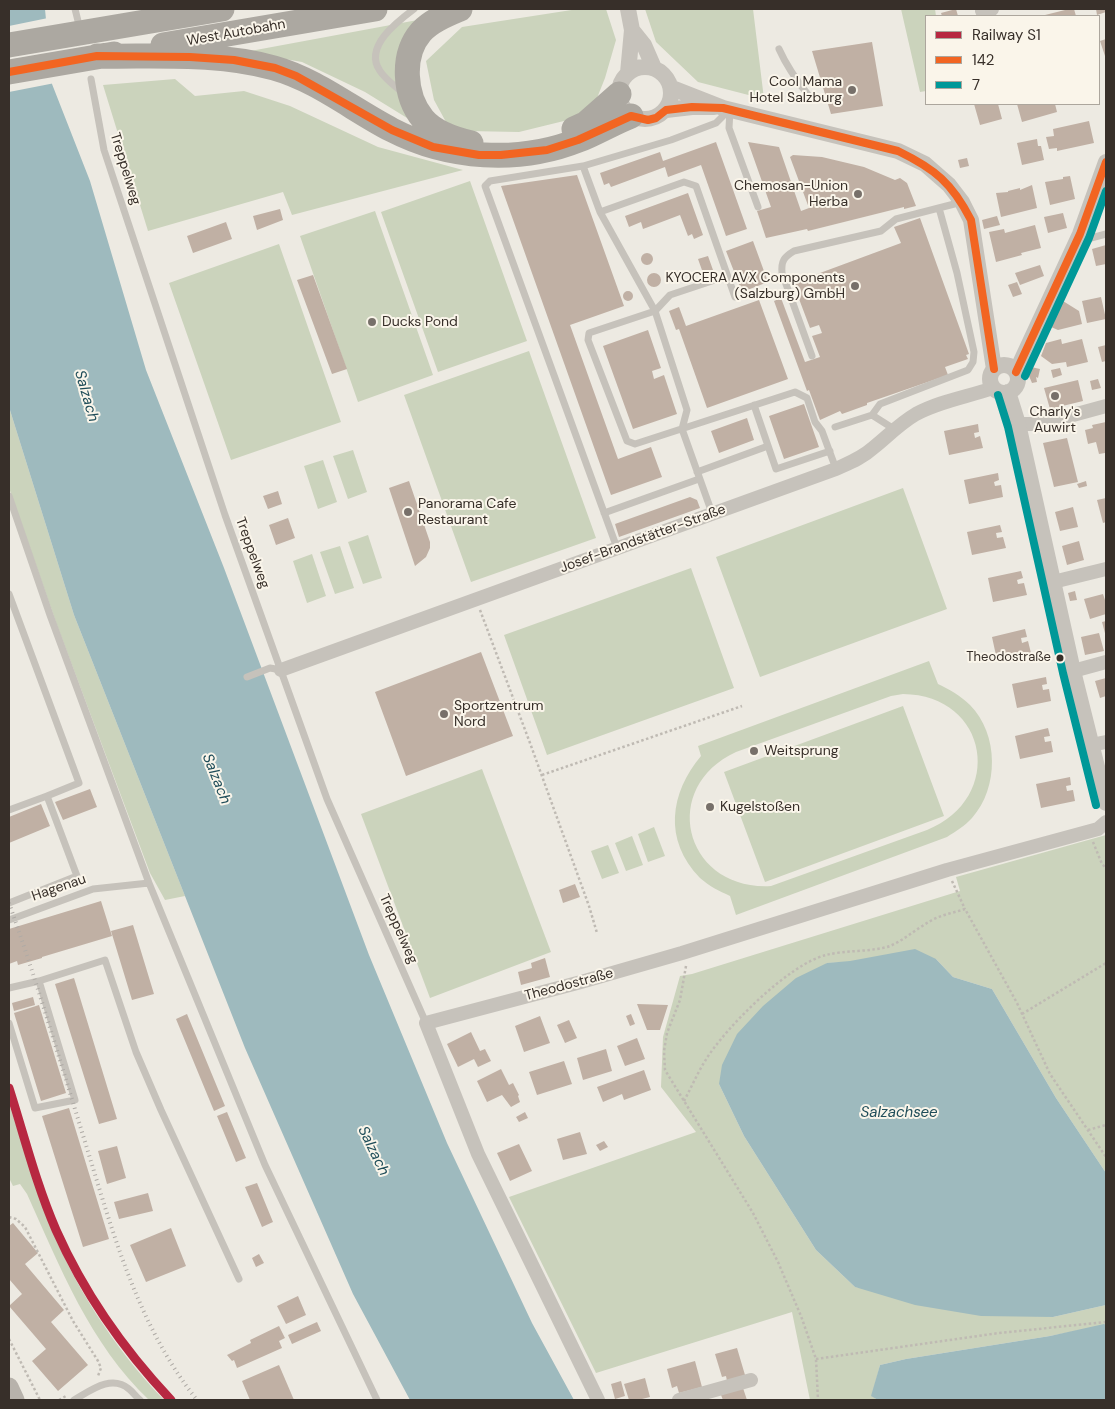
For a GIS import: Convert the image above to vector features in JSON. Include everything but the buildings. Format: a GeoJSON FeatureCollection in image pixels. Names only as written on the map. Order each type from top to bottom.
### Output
{"type":"FeatureCollection","features":[{"type":"Feature","properties":{"kind":"highway","name":"West Autobahn"},"geometry":{"type":"LineString","coordinates":[[9,72],[90,51],[222,9]]}},
{"type":"Feature","properties":{"kind":"highway","name":"West Autobahn"},"geometry":{"type":"LineString","coordinates":[[9,45],[90,51],[375,9]]}},
{"type":"Feature","properties":{"kind":"highway"},"geometry":{"type":"LineString","coordinates":[[460,9],[433,22],[420,33],[410,51],[407,68],[409,86],[414,103],[423,119],[441,132],[456,139],[493,145],[538,140],[573,130],[585,124],[623,84]]}},
{"type":"Feature","properties":{"kind":"highway"},"geometry":{"type":"LineString","coordinates":[[90,51],[234,60],[275,68],[319,88],[392,130],[433,147],[479,155],[501,155],[547,150],[578,140],[631,116]]}},
{"type":"Feature","properties":{"kind":"main road"},"geometry":{"type":"LineString","coordinates":[[9,1387],[15,1400]]}},
{"type":"Feature","properties":{"kind":"street"},"geometry":{"type":"LineString","coordinates":[[623,84],[636,68],[654,68],[662,72],[668,79],[672,88],[672,97],[666,110],[656,118],[648,120],[631,116],[624,110],[620,102],[623,84],[632,30],[628,9]]}},
{"type":"Feature","properties":{"kind":"street"},"geometry":{"type":"LineString","coordinates":[[632,30],[644,45],[654,68]]}},
{"type":"Feature","properties":{"kind":"street"},"geometry":{"type":"LineString","coordinates":[[672,88],[727,109],[898,151],[925,164],[949,185],[962,202],[970,220],[994,369]]}},
{"type":"Feature","properties":{"kind":"street"},"geometry":{"type":"LineString","coordinates":[[666,110],[692,107],[727,109]]}},
{"type":"Feature","properties":{"kind":"street"},"geometry":{"type":"LineString","coordinates":[[1000,390],[1017,384],[1016,372],[1080,234],[1106,162]]}},
{"type":"Feature","properties":{"kind":"street"},"geometry":{"type":"LineString","coordinates":[[1016,372],[1009,366],[1001,365],[994,369],[990,376],[1000,390],[1018,424],[1073,670],[1099,744],[1106,802]]}},
{"type":"Feature","properties":{"kind":"street","name":"Josef-Brandstätter-Straße"},"geometry":{"type":"LineString","coordinates":[[281,670],[836,469],[867,453],[894,429],[915,415],[936,405],[1000,390]]}},
{"type":"Feature","properties":{"kind":"street"},"geometry":{"type":"LineString","coordinates":[[1018,424],[1040,424],[1106,406]]}},
{"type":"Feature","properties":{"kind":"street"},"geometry":{"type":"LineString","coordinates":[[1053,582],[1106,569]]}},
{"type":"Feature","properties":{"kind":"street"},"geometry":{"type":"LineString","coordinates":[[1073,670],[1106,662]]}},
{"type":"Feature","properties":{"kind":"street","name":"Theodostraße"},"geometry":{"type":"LineString","coordinates":[[426,1023],[682,953],[947,870],[1098,829],[1106,822]]}},
{"type":"Feature","properties":{"kind":"street"},"geometry":{"type":"LineString","coordinates":[[426,1023],[478,1154],[598,1400]]}},
{"type":"Feature","properties":{"kind":"street"},"geometry":{"type":"LineString","coordinates":[[680,1400],[751,1380]]}},
{"type":"Feature","properties":{"kind":"lane","name":"Treppelweg"},"geometry":{"type":"LineString","coordinates":[[75,9],[90,51],[104,150],[225,515],[326,799],[426,1023]]}},
{"type":"Feature","properties":{"kind":"lane"},"geometry":{"type":"LineString","coordinates":[[414,9],[382,38],[376,53],[376,61],[381,73],[414,103]]}},
{"type":"Feature","properties":{"kind":"lane"},"geometry":{"type":"LineString","coordinates":[[779,49],[786,65],[810,96]]}},
{"type":"Feature","properties":{"kind":"lane"},"geometry":{"type":"LineString","coordinates":[[617,548],[485,186],[490,180],[583,166],[671,140],[716,123],[727,109]]}},
{"type":"Feature","properties":{"kind":"lane"},"geometry":{"type":"LineString","coordinates":[[727,109],[729,128],[758,207]]}},
{"type":"Feature","properties":{"kind":"lane"},"geometry":{"type":"LineString","coordinates":[[583,166],[600,212],[655,310],[688,410],[682,429],[712,513]]}},
{"type":"Feature","properties":{"kind":"lane"},"geometry":{"type":"LineString","coordinates":[[600,212],[684,182],[696,186],[735,297]]}},
{"type":"Feature","properties":{"kind":"lane"},"geometry":{"type":"LineString","coordinates":[[812,356],[782,273],[782,264],[785,257],[794,251],[881,231],[896,219],[962,202]]}},
{"type":"Feature","properties":{"kind":"lane"},"geometry":{"type":"LineString","coordinates":[[835,427],[872,415],[880,404],[962,373],[968,370],[974,362],[974,352],[957,272],[939,208]]}},
{"type":"Feature","properties":{"kind":"lane"},"geometry":{"type":"LineString","coordinates":[[1080,234],[1091,238],[1106,234]]}},
{"type":"Feature","properties":{"kind":"lane"},"geometry":{"type":"LineString","coordinates":[[728,276],[670,295],[655,310],[589,333],[588,340],[627,441],[635,444],[795,392],[806,398],[815,422],[822,431],[836,469]]}},
{"type":"Feature","properties":{"kind":"lane"},"geometry":{"type":"LineString","coordinates":[[754,406],[776,469],[830,451]]}},
{"type":"Feature","properties":{"kind":"lane"},"geometry":{"type":"LineString","coordinates":[[872,415],[894,429]]}},
{"type":"Feature","properties":{"kind":"lane"},"geometry":{"type":"LineString","coordinates":[[604,513],[768,446]]}},
{"type":"Feature","properties":{"kind":"lane"},"geometry":{"type":"LineString","coordinates":[[9,496],[50,615],[149,883],[265,1165],[377,1400]]}},
{"type":"Feature","properties":{"kind":"lane"},"geometry":{"type":"LineString","coordinates":[[9,594],[79,783],[9,810]]}},
{"type":"Feature","properties":{"kind":"lane"},"geometry":{"type":"LineString","coordinates":[[247,677],[270,668],[281,670]]}},
{"type":"Feature","properties":{"kind":"lane"},"geometry":{"type":"LineString","coordinates":[[9,903],[77,876],[46,796]]}},
{"type":"Feature","properties":{"kind":"lane","name":"Hagenau"},"geometry":{"type":"LineString","coordinates":[[9,920],[93,889],[149,883]]}},
{"type":"Feature","properties":{"kind":"lane"},"geometry":{"type":"LineString","coordinates":[[9,988],[39,981],[105,960],[140,1061],[239,1279]]}},
{"type":"Feature","properties":{"kind":"lane"},"geometry":{"type":"LineString","coordinates":[[9,1023],[35,1108],[75,1100],[39,981]]}},
{"type":"Feature","properties":{"kind":"lane"},"geometry":{"type":"LineString","coordinates":[[74,1400],[101,1385],[110,1383],[120,1384],[128,1388],[140,1400]]}},
{"type":"Feature","properties":{"kind":"path"},"geometry":{"type":"LineString","coordinates":[[476,600],[542,775],[597,933]]}},
{"type":"Feature","properties":{"kind":"path"},"geometry":{"type":"LineString","coordinates":[[542,775],[742,706]]}},
{"type":"Feature","properties":{"kind":"path"},"geometry":{"type":"LineString","coordinates":[[1090,831],[1102,864],[1106,868]]}},
{"type":"Feature","properties":{"kind":"path"},"geometry":{"type":"LineString","coordinates":[[947,870],[965,909],[1022,1014],[1050,1074],[1106,1157]]}},
{"type":"Feature","properties":{"kind":"path"},"geometry":{"type":"LineString","coordinates":[[684,1101],[705,1060],[726,1034],[753,1005],[783,979],[809,962],[825,955],[889,946],[905,938],[931,920],[965,909]]}},
{"type":"Feature","properties":{"kind":"path"},"geometry":{"type":"LineString","coordinates":[[682,953],[686,967],[680,1000],[667,1034],[664,1051],[666,1070],[752,1212],[778,1262],[801,1316],[816,1359],[818,1400]]}},
{"type":"Feature","properties":{"kind":"path"},"geometry":{"type":"LineString","coordinates":[[1022,1014],[1106,963]]}},
{"type":"Feature","properties":{"kind":"path"},"geometry":{"type":"LineString","coordinates":[[1088,1130],[1106,1125]]}},
{"type":"Feature","properties":{"kind":"path"},"geometry":{"type":"LineString","coordinates":[[9,1217],[16,1219],[25,1227],[73,1321],[98,1361],[101,1368],[100,1374],[94,1380]]}},
{"type":"Feature","properties":{"kind":"path"},"geometry":{"type":"LineString","coordinates":[[816,1359],[999,1333],[1106,1322]]}},
{"type":"Feature","properties":{"kind":"path"},"geometry":{"type":"LineString","coordinates":[[9,1338],[40,1400]]}},
{"type":"Feature","properties":{"kind":"path"},"geometry":{"type":"LineString","coordinates":[[59,1400],[73,1392]]}},
{"type":"Feature","properties":{"kind":"green space"},"geometry":{"type":"Polygon","coordinates":[[[578,9],[606,9],[616,40],[605,78],[595,103],[572,119],[519,132],[467,131],[446,122],[434,100],[426,61],[462,27],[578,9]]]}},
{"type":"Feature","properties":{"kind":"green space"},"geometry":{"type":"Polygon","coordinates":[[[645,9],[753,9],[764,99],[698,82],[656,42],[645,9]]]}},
{"type":"Feature","properties":{"kind":"green space"},"geometry":{"type":"Polygon","coordinates":[[[901,9],[935,9],[936,15],[925,15],[925,91],[920,92],[901,9]]]}},
{"type":"Feature","properties":{"kind":"green space"},"geometry":{"type":"Polygon","coordinates":[[[423,19],[403,50],[420,126],[365,92],[302,62],[245,52],[423,19]]]}},
{"type":"Feature","properties":{"kind":"green space"},"geometry":{"type":"Polygon","coordinates":[[[175,79],[195,96],[244,91],[290,106],[378,147],[463,170],[292,215],[283,192],[148,231],[103,85],[175,79]]]}},
{"type":"Feature","properties":{"kind":"green space"},"geometry":{"type":"Polygon","coordinates":[[[470,181],[527,341],[438,372],[381,212],[470,181]]]}},
{"type":"Feature","properties":{"kind":"green space","name":"Ducks Pond"},"geometry":{"type":"Polygon","coordinates":[[[375,211],[433,375],[358,402],[300,236],[375,211]]]}},
{"type":"Feature","properties":{"kind":"green space"},"geometry":{"type":"Polygon","coordinates":[[[279,244],[341,422],[231,460],[169,283],[279,244]]]}},
{"type":"Feature","properties":{"kind":"green space"},"geometry":{"type":"Polygon","coordinates":[[[529,351],[596,538],[471,582],[404,395],[529,351]]]}},
{"type":"Feature","properties":{"kind":"green space"},"geometry":{"type":"Polygon","coordinates":[[[9,407],[74,615],[185,896],[165,900],[150,873],[57,625],[9,488],[9,407]]]}},
{"type":"Feature","properties":{"kind":"green space"},"geometry":{"type":"Polygon","coordinates":[[[353,450],[367,492],[348,499],[333,456],[353,450]]]}},
{"type":"Feature","properties":{"kind":"green space"},"geometry":{"type":"Polygon","coordinates":[[[323,460],[337,502],[318,509],[304,466],[323,460]]]}},
{"type":"Feature","properties":{"kind":"green space"},"geometry":{"type":"Polygon","coordinates":[[[903,488],[947,609],[760,677],[716,557],[903,488]]]}},
{"type":"Feature","properties":{"kind":"green space"},"geometry":{"type":"Polygon","coordinates":[[[368,535],[382,578],[363,584],[348,542],[368,535]]]}},
{"type":"Feature","properties":{"kind":"green space"},"geometry":{"type":"Polygon","coordinates":[[[340,546],[354,588],[335,594],[320,552],[340,546]]]}},
{"type":"Feature","properties":{"kind":"green space"},"geometry":{"type":"Polygon","coordinates":[[[312,554],[326,596],[307,603],[293,561],[312,554]]]}},
{"type":"Feature","properties":{"kind":"green space"},"geometry":{"type":"Polygon","coordinates":[[[691,568],[734,688],[547,755],[504,635],[691,568]]]}},
{"type":"Feature","properties":{"kind":"green space"},"geometry":{"type":"Polygon","coordinates":[[[929,661],[938,684],[951,690],[963,699],[980,717],[990,746],[992,761],[991,777],[981,806],[972,818],[947,837],[736,915],[730,896],[703,881],[688,863],[680,848],[676,832],[677,801],[691,770],[701,756],[698,746],[929,661]],[[903,694],[891,696],[736,752],[712,768],[696,789],[690,812],[692,834],[702,855],[718,872],[742,883],[771,886],[927,830],[952,815],[969,795],[977,773],[977,750],[969,729],[954,711],[932,699],[903,694]]]}},
{"type":"Feature","properties":{"kind":"green space"},"geometry":{"type":"Polygon","coordinates":[[[903,706],[944,816],[765,882],[724,772],[903,706]]]}},
{"type":"Feature","properties":{"kind":"green space"},"geometry":{"type":"Polygon","coordinates":[[[482,769],[551,952],[430,998],[361,814],[482,769]]]}},
{"type":"Feature","properties":{"kind":"green space"},"geometry":{"type":"Polygon","coordinates":[[[654,827],[665,856],[648,862],[638,834],[654,827]]]}},
{"type":"Feature","properties":{"kind":"green space"},"geometry":{"type":"Polygon","coordinates":[[[1106,835],[1106,1173],[1056,1098],[992,989],[953,977],[936,959],[827,963],[719,1084],[744,1136],[816,1250],[855,1287],[1053,1317],[1106,1305],[1106,1325],[880,1365],[872,1396],[878,1400],[810,1400],[792,1312],[596,1373],[509,1197],[696,1132],[661,1087],[663,1037],[680,976],[692,974],[960,891],[956,877],[1106,835]]]}},
{"type":"Feature","properties":{"kind":"green space"},"geometry":{"type":"Polygon","coordinates":[[[632,836],[643,865],[626,871],[615,843],[632,836]]]}},
{"type":"Feature","properties":{"kind":"green space"},"geometry":{"type":"Polygon","coordinates":[[[608,845],[619,873],[602,879],[591,851],[608,845]]]}},
{"type":"Feature","properties":{"kind":"green space"},"geometry":{"type":"Polygon","coordinates":[[[9,1104],[46,1216],[69,1266],[96,1314],[111,1336],[145,1380],[164,1400],[149,1400],[128,1378],[110,1354],[78,1303],[27,1194],[20,1184],[13,1186],[9,1178],[9,1104]]]}},
{"type":"Feature","properties":{"kind":"water","name":"Salzach"},"geometry":{"type":"Polygon","coordinates":[[[9,9],[45,9],[52,84],[90,181],[146,370],[224,568],[369,955],[447,1143],[532,1323],[574,1400],[410,1400],[353,1294],[245,1048],[74,615],[9,407],[9,9]]]}},
{"type":"Feature","properties":{"kind":"water","name":"Salzachsee"},"geometry":{"type":"Polygon","coordinates":[[[915,949],[936,959],[953,977],[992,989],[1056,1098],[1106,1173],[1106,1305],[1053,1317],[981,1316],[915,1305],[855,1287],[816,1250],[744,1136],[719,1084],[722,1065],[737,1034],[763,1006],[796,978],[827,963],[850,961],[915,949]]]}},
{"type":"Feature","properties":{"kind":"water"},"geometry":{"type":"Polygon","coordinates":[[[1106,1325],[1106,1400],[878,1400],[871,1396],[880,1365],[906,1359],[1050,1336],[1106,1325]]]}},
{"type":"Feature","properties":{"kind":"pier"},"geometry":{"type":"Polygon","coordinates":[[[48,18],[55,83],[9,92],[9,26],[48,18]]]}},
{"type":"Feature","properties":{"kind":"railway"},"geometry":{"type":"LineString","coordinates":[[9,903],[39,993],[117,1245],[143,1310],[176,1371],[197,1400]]}},
{"type":"Feature","properties":{"kind":"rail line","name":"S1"},"geometry":{"type":"LineString","coordinates":[[9,1088],[42,1195],[67,1253],[106,1320],[137,1361],[171,1400]]}},
{"type":"Feature","properties":{"kind":"transit line","name":"142"},"geometry":{"type":"LineString","coordinates":[[9,72],[97,56],[190,57],[234,60],[275,68],[296,76],[392,130],[433,147],[479,155],[501,155],[547,150],[578,140],[631,116],[648,120],[656,118],[666,110],[692,107],[723,108],[898,151],[922,164],[941,178],[957,196],[971,220],[994,369]]}},
{"type":"Feature","properties":{"kind":"transit line","name":"142"},"geometry":{"type":"LineString","coordinates":[[1016,372],[1080,234],[1106,162]]}},
{"type":"Feature","properties":{"kind":"transit line","name":"7"},"geometry":{"type":"LineString","coordinates":[[1025,376],[1089,238],[1106,191]]}},
{"type":"Feature","properties":{"kind":"transit line","name":"7"},"geometry":{"type":"LineString","coordinates":[[998,395],[1008,427],[1063,673],[1096,805]]}},
{"type":"Feature","properties":{"kind":"place","name":"Cool Mama Hotel Salzburg"},"geometry":{"type":"Point","coordinates":[852,90]}},
{"type":"Feature","properties":{"kind":"place","name":"Chemosan-Union Herba"},"geometry":{"type":"Point","coordinates":[858,194]}},
{"type":"Feature","properties":{"kind":"place","name":"KYOCERA AVX Components (Salzburg) GmbH"},"geometry":{"type":"Point","coordinates":[855,286]}},
{"type":"Feature","properties":{"kind":"place","name":"Ducks Pond"},"geometry":{"type":"Point","coordinates":[372,322]}},
{"type":"Feature","properties":{"kind":"place","name":"Charly's Auwirt"},"geometry":{"type":"Point","coordinates":[1055,396]}},
{"type":"Feature","properties":{"kind":"place","name":"Panorama Cafe Restaurant"},"geometry":{"type":"Point","coordinates":[408,512]}},
{"type":"Feature","properties":{"kind":"place","name":"Theodostraße"},"geometry":{"type":"Point","coordinates":[1060,658]}},
{"type":"Feature","properties":{"kind":"place","name":"Sportzentrum Nord"},"geometry":{"type":"Point","coordinates":[444,714]}},
{"type":"Feature","properties":{"kind":"place","name":"Weitsprung"},"geometry":{"type":"Point","coordinates":[754,751]}},
{"type":"Feature","properties":{"kind":"place","name":"Kugelstoßen"},"geometry":{"type":"Point","coordinates":[710,807]}}]}
